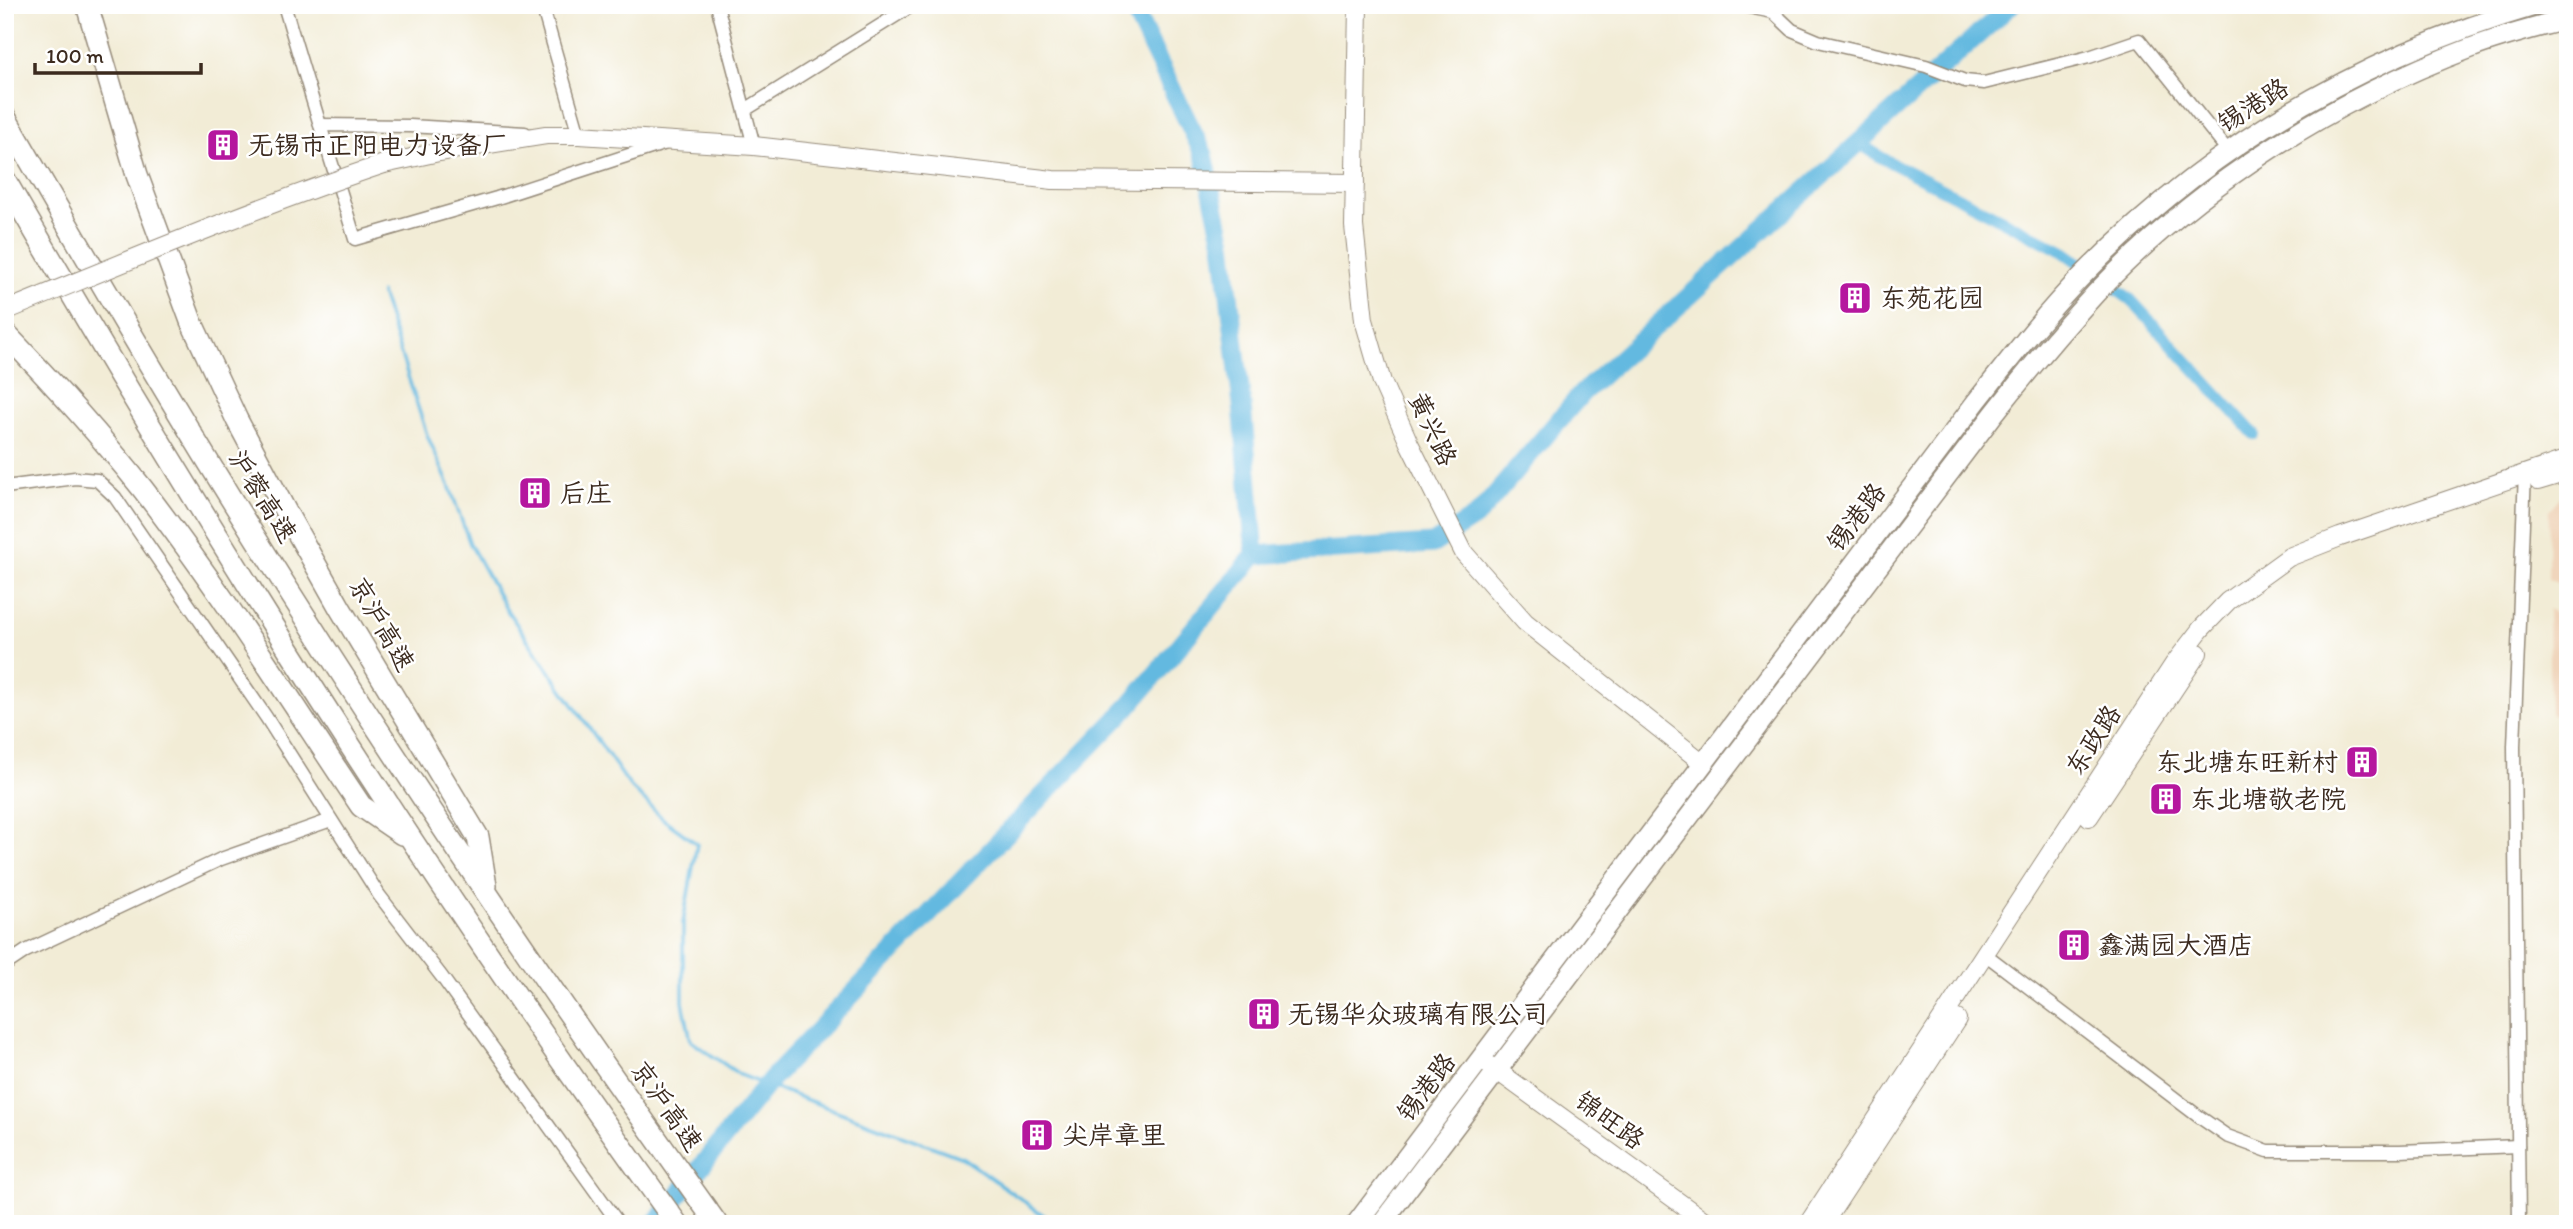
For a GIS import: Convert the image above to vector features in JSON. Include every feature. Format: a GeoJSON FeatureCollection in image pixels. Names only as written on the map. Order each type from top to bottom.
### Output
{"type":"FeatureCollection","features":[{"type":"Feature","properties":{"kind":"highway"},"geometry":{"type":"LineString","coordinates":[[75,5],[77,13],[94,33]]}},
{"type":"Feature","properties":{"kind":"highway","name":"京沪高速"},"geometry":{"type":"LineString","coordinates":[[88,5],[120,122],[152,222],[191,321],[237,420],[353,631],[478,837],[487,895],[717,1224]]}},
{"type":"Feature","properties":{"kind":"highway","name":"沪蓉高速"},"geometry":{"type":"LineString","coordinates":[[5,117],[120,316],[237,510],[487,895]]}},
{"type":"Feature","properties":{"kind":"highway"},"geometry":{"type":"LineString","coordinates":[[5,180],[210,527],[412,841],[677,1224]]}},
{"type":"Feature","properties":{"kind":"highway"},"geometry":{"type":"LineString","coordinates":[[5,333],[97,433],[143,489],[361,806],[412,841]]}},
{"type":"Feature","properties":{"kind":"main road","name":"锡港路"},"geometry":{"type":"LineString","coordinates":[[1356,1224],[1984,392],[2081,278],[2133,228],[2228,151],[2291,111],[2398,55],[2465,27],[2538,5]]}},
{"type":"Feature","properties":{"kind":"main road","name":"锡港路"},"geometry":{"type":"LineString","coordinates":[[1381,1224],[1993,415],[2096,293],[2199,201],[2238,171],[2302,130],[2429,65],[2473,47],[2568,19]]}},
{"type":"Feature","properties":{"kind":"street"},"geometry":{"type":"LineString","coordinates":[[284,5],[355,239],[497,198],[673,141]]}},
{"type":"Feature","properties":{"kind":"street"},"geometry":{"type":"LineString","coordinates":[[542,5],[579,135]]}},
{"type":"Feature","properties":{"kind":"street"},"geometry":{"type":"LineString","coordinates":[[717,5],[754,146]]}},
{"type":"Feature","properties":{"kind":"street"},"geometry":{"type":"LineString","coordinates":[[745,110],[914,5]]}},
{"type":"Feature","properties":{"kind":"street","name":"黄兴路"},"geometry":{"type":"LineString","coordinates":[[1358,5],[1354,226],[1364,320],[1382,382],[1464,554],[1525,622],[1703,763]]}},
{"type":"Feature","properties":{"kind":"street"},"geometry":{"type":"LineString","coordinates":[[1739,5],[1773,12],[1792,30],[1818,41],[1926,66],[1965,81],[1984,83],[2089,57],[2139,40],[2228,151]]}},
{"type":"Feature","properties":{"kind":"street"},"geometry":{"type":"LineString","coordinates":[[320,125],[410,126],[754,146],[1053,180],[1355,183]]}},
{"type":"Feature","properties":{"kind":"street"},"geometry":{"type":"LineString","coordinates":[[5,311],[290,196],[384,164],[439,152],[546,135]]}},
{"type":"Feature","properties":{"kind":"street","name":"东政路"},"geometry":{"type":"LineString","coordinates":[[1808,1224],[2186,668],[2212,635],[2238,609],[2295,567],[2525,479],[2568,459]]}},
{"type":"Feature","properties":{"kind":"street","name":"东政路"},"geometry":{"type":"LineString","coordinates":[[2525,479],[2568,472]]}},
{"type":"Feature","properties":{"kind":"street"},"geometry":{"type":"LineString","coordinates":[[5,486],[86,479],[97,481],[115,498],[266,717],[379,895],[442,977],[619,1224]]}},
{"type":"Feature","properties":{"kind":"street"},"geometry":{"type":"LineString","coordinates":[[2519,1224],[2514,746],[2525,479]]}},
{"type":"Feature","properties":{"kind":"street"},"geometry":{"type":"LineString","coordinates":[[5,965],[26,951],[221,859],[331,820]]}},
{"type":"Feature","properties":{"kind":"street"},"geometry":{"type":"LineString","coordinates":[[1990,958],[2198,1116],[2227,1136],[2268,1151],[2400,1151],[2518,1146]]}},
{"type":"Feature","properties":{"kind":"street","name":"东政路"},"geometry":{"type":"LineString","coordinates":[[1823,1224],[1990,958]]}},
{"type":"Feature","properties":{"kind":"street","name":"锦旺路"},"geometry":{"type":"LineString","coordinates":[[1481,1058],[1709,1224]]}},
{"type":"Feature","properties":{"kind":"shaded area"},"geometry":{"type":"Polygon","coordinates":[[[2568,488],[2568,588],[2548,579],[2549,510],[2568,488]]]}},
{"type":"Feature","properties":{"kind":"shaded area"},"geometry":{"type":"Polygon","coordinates":[[[2548,609],[2568,620],[2568,721],[2550,713],[2548,609]]]}},
{"type":"Feature","properties":{"kind":"waterway"},"geometry":{"type":"LineString","coordinates":[[1134,5],[1138,19],[1204,155],[1223,243],[1242,405],[1255,555]]}},
{"type":"Feature","properties":{"kind":"waterway"},"geometry":{"type":"LineString","coordinates":[[655,1224],[772,1078],[1130,705],[1255,555],[1433,544],[1478,515],[1582,393],[2011,5]]}},
{"type":"Feature","properties":{"kind":"waterway"},"geometry":{"type":"LineString","coordinates":[[1859,143],[1882,158],[2064,252],[2130,299],[2254,434]]}},
{"type":"Feature","properties":{"kind":"waterway"},"geometry":{"type":"LineString","coordinates":[[381,293],[427,435],[449,485],[470,544],[506,609],[630,786],[663,819],[697,844],[683,923],[683,1002],[691,1041],[740,1075],[963,1158],[1056,1224]]}},
{"type":"Feature","properties":{"kind":"place","name":"无锡市正阳电力设备厂"},"geometry":{"type":"Point","coordinates":[223,145]}},
{"type":"Feature","properties":{"kind":"place","name":"东苑花园"},"geometry":{"type":"Point","coordinates":[1855,298]}},
{"type":"Feature","properties":{"kind":"place","name":"后庄"},"geometry":{"type":"Point","coordinates":[535,493]}},
{"type":"Feature","properties":{"kind":"place","name":"东北塘东旺新村"},"geometry":{"type":"Point","coordinates":[2362,762]}},
{"type":"Feature","properties":{"kind":"place","name":"东北塘敬老院"},"geometry":{"type":"Point","coordinates":[2166,799]}},
{"type":"Feature","properties":{"kind":"place","name":"鑫满园大酒店"},"geometry":{"type":"Point","coordinates":[2074,945]}},
{"type":"Feature","properties":{"kind":"place","name":"无锡华众玻璃有限公司"},"geometry":{"type":"Point","coordinates":[1264,1014]}},
{"type":"Feature","properties":{"kind":"place","name":"尖岸章里"},"geometry":{"type":"Point","coordinates":[1037,1135]}}]}
